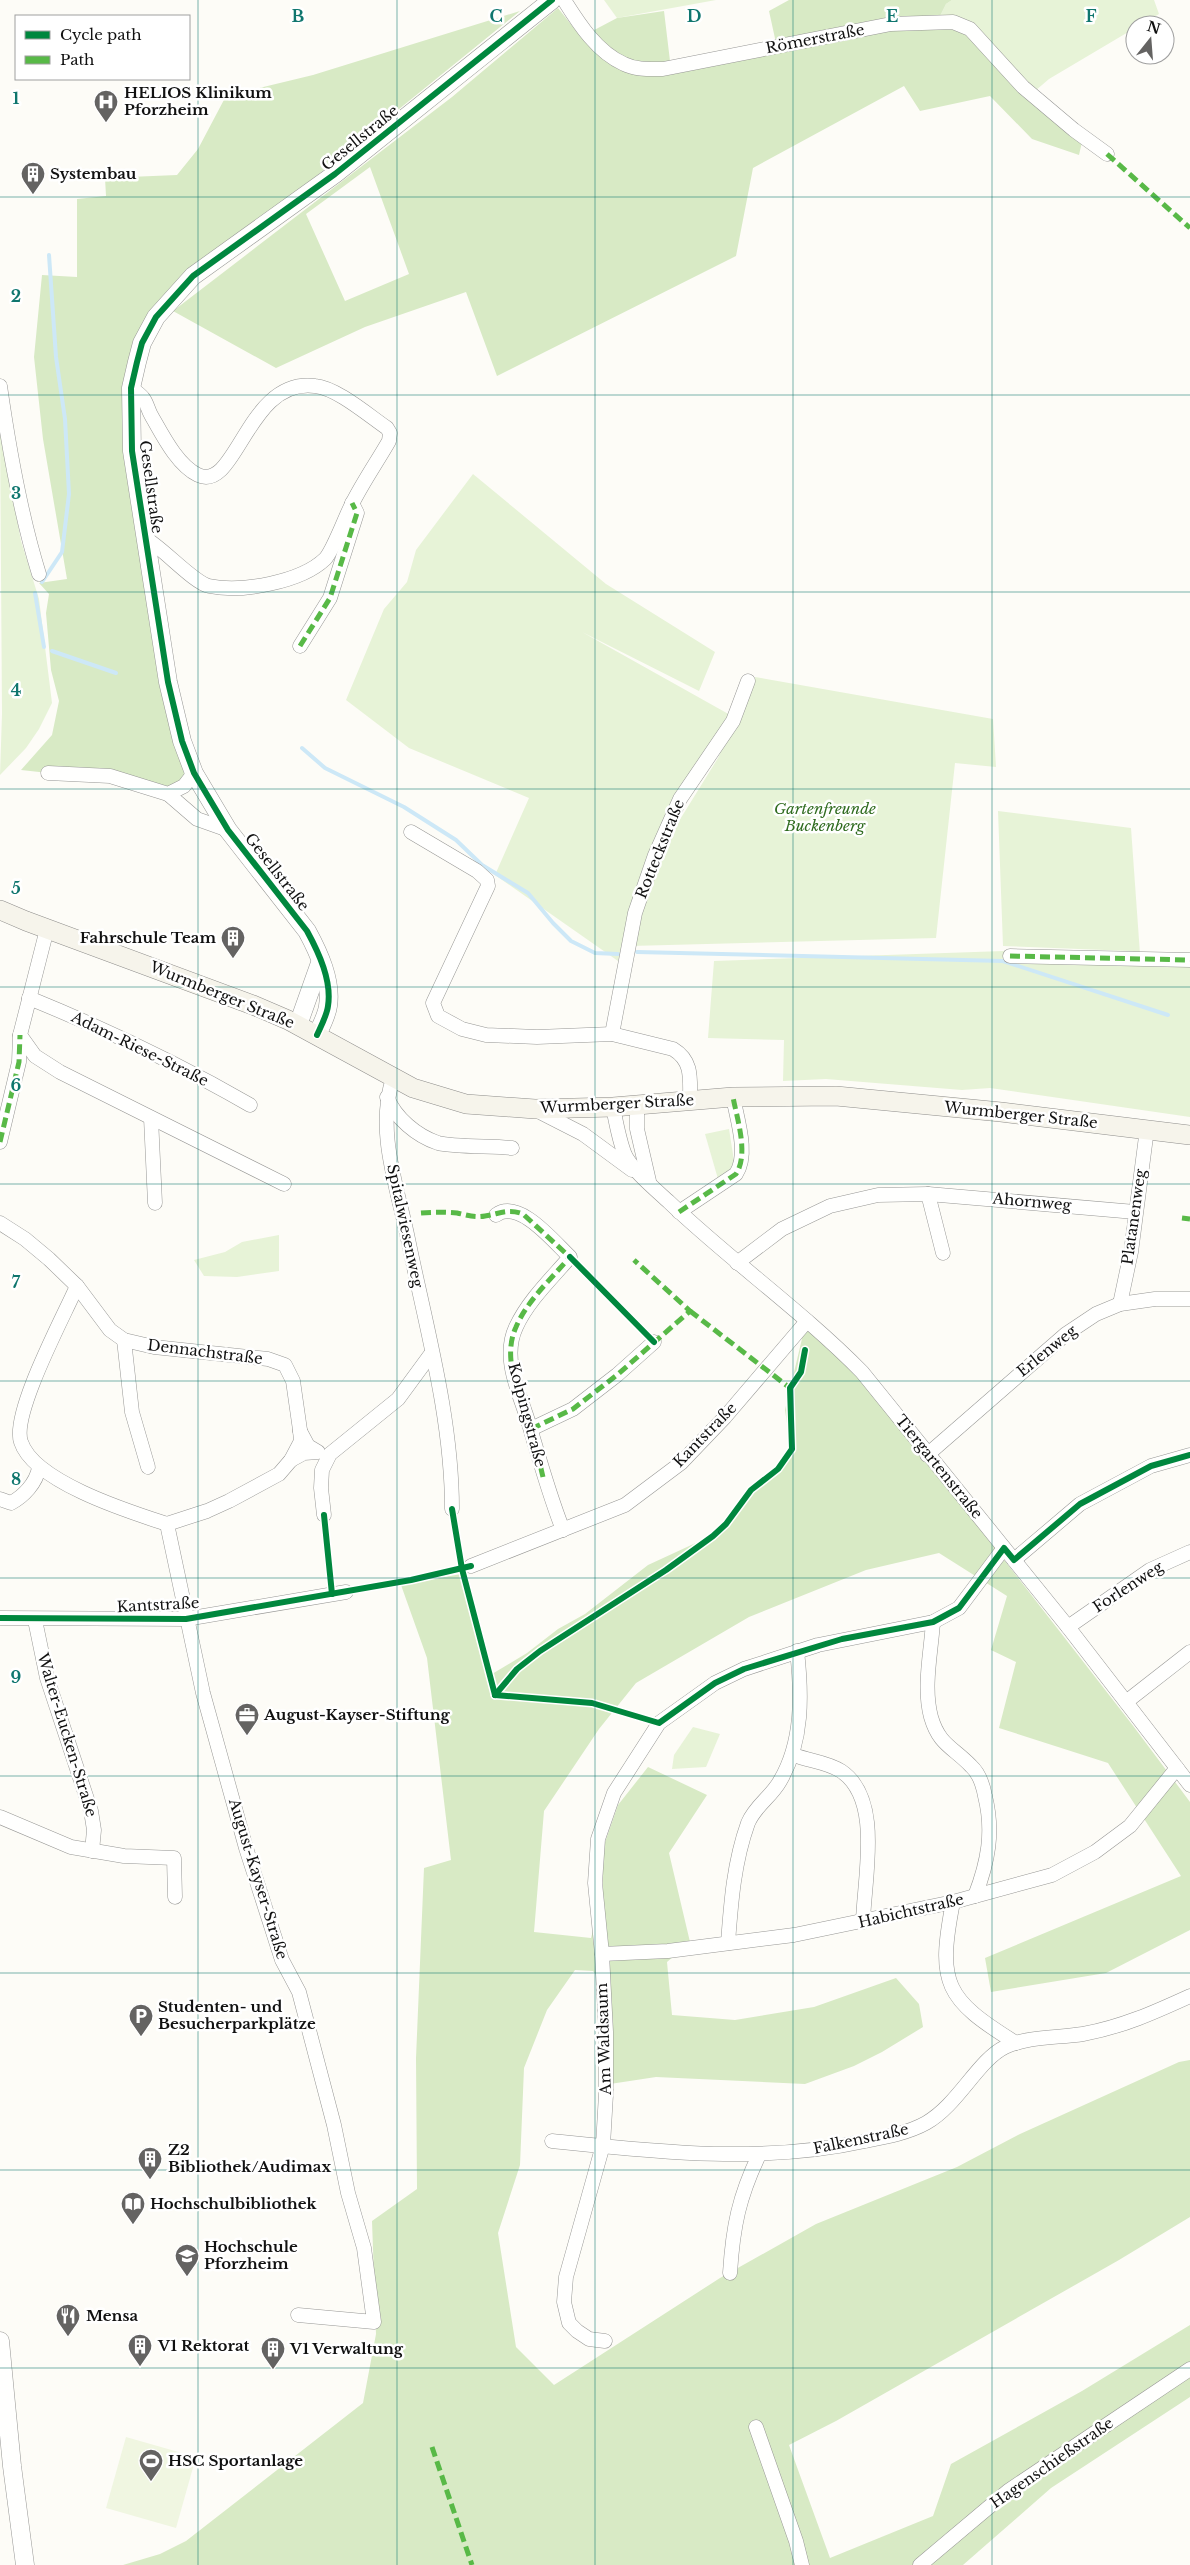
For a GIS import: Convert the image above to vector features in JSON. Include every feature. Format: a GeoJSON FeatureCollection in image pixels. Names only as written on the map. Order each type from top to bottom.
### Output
{"type":"FeatureCollection","features":[{"type":"Feature","properties":{"kind":"main road","name":"Wurmberger Straße"},"geometry":{"type":"LineString","coordinates":[[1,909],[47,929],[216,990],[298,1025],[393,1078],[438,1097],[466,1104],[535,1110],[613,1107],[733,1097],[836,1096],[1147,1129],[1190,1136]]}},
{"type":"Feature","properties":{"kind":"street","name":"Gesellstraße"},"geometry":{"type":"LineString","coordinates":[[317,1035],[328,1008],[329,987],[316,946],[307,931],[228,830],[194,773],[182,741],[168,682],[132,451],[131,388],[142,343],[150,326],[164,306],[193,276],[335,174],[552,0]]}},
{"type":"Feature","properties":{"kind":"street","name":"Römerstraße"},"geometry":{"type":"LineString","coordinates":[[564,0],[578,24],[596,43],[625,64],[640,68],[663,69],[892,24],[953,22],[970,29],[1024,87],[1074,130],[1107,154]]}},
{"type":"Feature","properties":{"kind":"street","name":"Gesellstraße"},"geometry":{"type":"LineString","coordinates":[[131,388],[143,398],[150,414],[183,463],[198,475],[209,478],[216,476],[225,467],[254,418],[277,395],[303,385],[330,390],[387,428],[390,433],[389,441],[371,468],[352,503],[326,558],[306,571],[278,582],[250,587],[208,586],[182,568],[158,545],[145,538]]}},
{"type":"Feature","properties":{"kind":"street"},"geometry":{"type":"LineString","coordinates":[[0,386],[14,477],[28,538],[39,574]]}},
{"type":"Feature","properties":{"kind":"street"},"geometry":{"type":"LineString","coordinates":[[300,646],[330,598],[339,577],[357,512],[352,503]]}},
{"type":"Feature","properties":{"kind":"street","name":"Rotteckstraße"},"geometry":{"type":"LineString","coordinates":[[612,1034],[635,913],[655,855],[680,799],[733,721],[748,681]]}},
{"type":"Feature","properties":{"kind":"street","name":"Gesellstraße"},"geometry":{"type":"LineString","coordinates":[[48,773],[110,776],[168,794],[198,819],[228,830]]}},
{"type":"Feature","properties":{"kind":"street"},"geometry":{"type":"LineString","coordinates":[[168,794],[184,786],[194,773]]}},
{"type":"Feature","properties":{"kind":"street"},"geometry":{"type":"LineString","coordinates":[[411,832],[477,870],[488,880],[488,886],[433,1003],[438,1016],[462,1029],[506,1038],[612,1034],[654,1042],[681,1054],[688,1063],[690,1100]]}},
{"type":"Feature","properties":{"kind":"street"},"geometry":{"type":"LineString","coordinates":[[0,1142],[20,1062],[20,1035],[28,998],[47,929]]}},
{"type":"Feature","properties":{"kind":"street"},"geometry":{"type":"LineString","coordinates":[[1010,956],[1190,960]]}},
{"type":"Feature","properties":{"kind":"street"},"geometry":{"type":"LineString","coordinates":[[298,1025],[320,962]]}},
{"type":"Feature","properties":{"kind":"street","name":"Adam-Riese-Straße"},"geometry":{"type":"LineString","coordinates":[[28,998],[108,1031],[212,1083],[250,1105]]}},
{"type":"Feature","properties":{"kind":"street"},"geometry":{"type":"LineString","coordinates":[[20,1035],[35,1056],[60,1072],[284,1184]]}},
{"type":"Feature","properties":{"kind":"street","name":"Spitalwiesenweg"},"geometry":{"type":"LineString","coordinates":[[393,1078],[387,1097],[386,1141],[438,1384],[452,1475],[452,1509]]}},
{"type":"Feature","properties":{"kind":"street"},"geometry":{"type":"LineString","coordinates":[[387,1097],[392,1109],[410,1128],[438,1143],[512,1148]]}},
{"type":"Feature","properties":{"kind":"street"},"geometry":{"type":"LineString","coordinates":[[679,1212],[736,1174],[740,1168],[740,1140],[733,1097]]}},
{"type":"Feature","properties":{"kind":"street"},"geometry":{"type":"LineString","coordinates":[[637,1104],[637,1129],[650,1184]]}},
{"type":"Feature","properties":{"kind":"street","name":"Tiergartenstraße"},"geometry":{"type":"LineString","coordinates":[[613,1107],[626,1156],[650,1184],[679,1212],[737,1264],[830,1339],[862,1372],[927,1455],[1068,1627],[1190,1785]]}},
{"type":"Feature","properties":{"kind":"street","name":"Tiergartenstraße"},"geometry":{"type":"LineString","coordinates":[[535,1110],[583,1134],[650,1184]]}},
{"type":"Feature","properties":{"kind":"street"},"geometry":{"type":"LineString","coordinates":[[151,1118],[155,1203]]}},
{"type":"Feature","properties":{"kind":"street","name":"Platanenweg"},"geometry":{"type":"LineString","coordinates":[[1120,1304],[1131,1252],[1147,1129]]}},
{"type":"Feature","properties":{"kind":"street"},"geometry":{"type":"LineString","coordinates":[[928,1194],[942,1253]]}},
{"type":"Feature","properties":{"kind":"street","name":"Ahornweg"},"geometry":{"type":"LineString","coordinates":[[737,1264],[782,1229],[830,1206],[878,1195],[928,1194],[1135,1212]]}},
{"type":"Feature","properties":{"kind":"street","name":"Kolpingstraße"},"geometry":{"type":"LineString","coordinates":[[496,1215],[505,1210],[523,1214],[570,1257],[536,1296],[516,1327],[512,1338],[511,1357],[514,1377],[531,1429],[543,1477],[563,1530]]}},
{"type":"Feature","properties":{"kind":"street","name":"Dennachstraße"},"geometry":{"type":"LineString","coordinates":[[0,1223],[25,1239],[77,1286],[110,1330],[124,1340],[154,1347],[268,1359],[285,1365],[293,1381],[300,1430],[300,1441],[291,1460],[279,1474],[229,1500],[207,1511],[167,1524]]}},
{"type":"Feature","properties":{"kind":"street"},"geometry":{"type":"LineString","coordinates":[[77,1286],[22,1412],[20,1442],[39,1468],[82,1492],[167,1524]]}},
{"type":"Feature","properties":{"kind":"street","name":"Erlenweg"},"geometry":{"type":"LineString","coordinates":[[927,1455],[1066,1334],[1096,1314],[1120,1304],[1190,1299]]}},
{"type":"Feature","properties":{"kind":"street","name":"Kantstraße"},"geometry":{"type":"LineString","coordinates":[[471,1566],[625,1505],[681,1463],[731,1410],[807,1321]]}},
{"type":"Feature","properties":{"kind":"street","name":"Dennachstraße"},"geometry":{"type":"LineString","coordinates":[[124,1340],[132,1412],[148,1467]]}},
{"type":"Feature","properties":{"kind":"street"},"geometry":{"type":"LineString","coordinates":[[531,1429],[573,1409],[617,1375],[654,1342]]}},
{"type":"Feature","properties":{"kind":"street"},"geometry":{"type":"LineString","coordinates":[[324,1514],[321,1488],[322,1470],[330,1454],[398,1399],[431,1354]]}},
{"type":"Feature","properties":{"kind":"street"},"geometry":{"type":"LineString","coordinates":[[300,1430],[308,1446],[318,1452]]}},
{"type":"Feature","properties":{"kind":"street"},"geometry":{"type":"LineString","coordinates":[[291,1460],[304,1453],[336,1448]]}},
{"type":"Feature","properties":{"kind":"street"},"geometry":{"type":"LineString","coordinates":[[1014,1560],[1080,1504],[1151,1466],[1190,1455]]}},
{"type":"Feature","properties":{"kind":"street"},"geometry":{"type":"LineString","coordinates":[[5,1501],[22,1497],[38,1475],[39,1468]]}},
{"type":"Feature","properties":{"kind":"street","name":"August-Kayser-Straße"},"geometry":{"type":"LineString","coordinates":[[167,1524],[203,1693],[246,1848],[282,1960],[299,1992],[334,2125],[348,2193],[364,2248],[374,2322],[298,2316]]}},
{"type":"Feature","properties":{"kind":"street"},"geometry":{"type":"LineString","coordinates":[[728,1943],[737,1859],[749,1822],[754,1810],[780,1781],[794,1755],[799,1724],[800,1691],[797,1651],[842,1639],[933,1622],[959,1608],[1004,1548]]}},
{"type":"Feature","properties":{"kind":"street","name":"Forlenweg"},"geometry":{"type":"LineString","coordinates":[[1068,1627],[1150,1570],[1190,1552]]}},
{"type":"Feature","properties":{"kind":"street","name":"Kantstraße"},"geometry":{"type":"LineString","coordinates":[[0,1618],[35,1620],[186,1619],[346,1592]]}},
{"type":"Feature","properties":{"kind":"street","name":"Walter-Eucken-Straße"},"geometry":{"type":"LineString","coordinates":[[35,1620],[47,1678],[90,1811],[94,1830],[92,1851]]}},
{"type":"Feature","properties":{"kind":"street"},"geometry":{"type":"LineString","coordinates":[[933,1622],[928,1674],[931,1716],[944,1744],[973,1768],[981,1779],[990,1817],[991,1838],[986,1863],[975,1896]]}},
{"type":"Feature","properties":{"kind":"street","name":"Am Waldsaum"},"geometry":{"type":"LineString","coordinates":[[605,2341],[589,2338],[577,2332],[569,2323],[564,2302],[566,2277],[603,2145],[606,2085],[602,1954],[595,1883],[598,1839],[614,1793],[659,1723],[715,1683],[744,1668],[797,1651]]}},
{"type":"Feature","properties":{"kind":"street"},"geometry":{"type":"LineString","coordinates":[[1126,1702],[1190,1652]]}},
{"type":"Feature","properties":{"kind":"street"},"geometry":{"type":"LineString","coordinates":[[794,1755],[831,1766],[842,1772],[852,1780],[864,1802],[867,1832],[863,1922]]}},
{"type":"Feature","properties":{"kind":"street","name":"Habichtstraße"},"geometry":{"type":"LineString","coordinates":[[602,1954],[668,1951],[794,1935],[952,1902],[1052,1876],[1095,1852],[1130,1826],[1177,1768]]}},
{"type":"Feature","properties":{"kind":"street"},"geometry":{"type":"LineString","coordinates":[[0,1817],[47,1838],[92,1851],[174,1858],[175,1897]]}},
{"type":"Feature","properties":{"kind":"street"},"geometry":{"type":"LineString","coordinates":[[952,1902],[946,1945],[946,1970],[952,1992],[979,2020],[1016,2043]]}},
{"type":"Feature","properties":{"kind":"street","name":"Falkenstraße"},"geometry":{"type":"LineString","coordinates":[[552,2141],[666,2153],[759,2155],[832,2149],[910,2131],[927,2122],[950,2105],[986,2063],[1003,2048],[1016,2043],[1084,2034],[1131,2023],[1190,1996]]}},
{"type":"Feature","properties":{"kind":"street"},"geometry":{"type":"LineString","coordinates":[[730,2273],[732,2231],[739,2203],[759,2155]]}},
{"type":"Feature","properties":{"kind":"street"},"geometry":{"type":"LineString","coordinates":[[0,2341],[12,2466],[25,2565]]}},
{"type":"Feature","properties":{"kind":"street","name":"Hagenschießstraße"},"geometry":{"type":"LineString","coordinates":[[920,2565],[1008,2491],[1190,2369]]}},
{"type":"Feature","properties":{"kind":"street"},"geometry":{"type":"LineString","coordinates":[[756,2427],[796,2541],[802,2565]]}},
{"type":"Feature","properties":{"kind":"green space"},"geometry":{"type":"Polygon","coordinates":[[[604,0],[716,0],[617,18],[604,0]]]}},
{"type":"Feature","properties":{"kind":"green space"},"geometry":{"type":"Polygon","coordinates":[[[789,0],[952,0],[946,4],[939,18],[967,34],[1082,142],[1079,155],[1032,139],[990,96],[920,111],[904,86],[753,168],[736,256],[497,376],[466,292],[365,327],[276,368],[173,311],[452,97],[558,8],[581,37],[617,18],[664,11],[670,61],[776,43],[769,11],[789,0]],[[370,167],[306,214],[345,301],[409,274],[370,167]]]}},
{"type":"Feature","properties":{"kind":"green space"},"geometry":{"type":"Polygon","coordinates":[[[952,0],[1154,0],[1159,14],[1125,15],[1125,34],[1049,79],[1035,91],[939,18],[946,4],[952,0]]]}},
{"type":"Feature","properties":{"kind":"green space"},"geometry":{"type":"Polygon","coordinates":[[[520,11],[298,191],[145,320],[124,408],[188,771],[176,787],[21,770],[52,735],[59,701],[51,670],[46,613],[49,594],[39,583],[67,579],[43,439],[34,357],[42,275],[77,277],[77,199],[106,196],[105,178],[177,175],[198,149],[226,96],[313,75],[520,11]]]}},
{"type":"Feature","properties":{"kind":"green space"},"geometry":{"type":"Polygon","coordinates":[[[0,427],[21,541],[39,599],[52,703],[39,729],[26,748],[0,775],[2,714],[0,427]]]}},
{"type":"Feature","properties":{"kind":"green space"},"geometry":{"type":"Polygon","coordinates":[[[473,474],[606,584],[715,652],[699,691],[582,632],[732,716],[636,891],[618,961],[495,875],[529,798],[409,748],[346,700],[384,609],[407,582],[416,550],[473,474]]]}},
{"type":"Feature","properties":{"kind":"green space","name":"Gartenfreunde Buckenberg"},"geometry":{"type":"Polygon","coordinates":[[[755,677],[993,719],[996,767],[955,763],[936,938],[630,946],[671,834],[718,758],[755,677]]]}},
{"type":"Feature","properties":{"kind":"green space"},"geometry":{"type":"Polygon","coordinates":[[[998,811],[1131,828],[1140,954],[1130,951],[1003,946],[998,811]]]}},
{"type":"Feature","properties":{"kind":"green space"},"geometry":{"type":"Polygon","coordinates":[[[1004,951],[1190,959],[1190,1117],[990,1088],[962,1090],[826,1079],[783,1081],[784,1040],[708,1038],[714,961],[1004,951]]]}},
{"type":"Feature","properties":{"kind":"green space"},"geometry":{"type":"Polygon","coordinates":[[[729,1129],[735,1167],[718,1179],[705,1134],[729,1129]]]}},
{"type":"Feature","properties":{"kind":"green space"},"geometry":{"type":"Polygon","coordinates":[[[279,1235],[279,1271],[237,1277],[204,1276],[194,1260],[225,1252],[242,1242],[279,1235]]]}},
{"type":"Feature","properties":{"kind":"green space"},"geometry":{"type":"Polygon","coordinates":[[[806,1322],[861,1376],[1134,1727],[1190,1802],[1190,1930],[1106,1973],[991,1992],[985,1958],[1181,1876],[1108,1763],[999,1728],[1016,1662],[991,1650],[1007,1596],[939,1553],[866,1570],[749,1617],[636,1683],[599,1729],[544,1811],[534,1932],[591,1938],[603,1895],[603,1848],[618,1805],[648,1767],[707,1795],[669,1853],[690,1942],[667,1962],[672,2015],[735,2020],[814,2007],[896,1978],[919,2004],[923,2027],[882,2052],[854,2066],[805,2084],[656,2077],[610,2084],[607,1988],[593,1971],[575,1970],[547,2010],[524,2068],[520,2165],[498,2233],[516,2347],[554,2385],[720,2278],[816,2224],[957,2167],[1020,2134],[1179,2062],[1190,2060],[1190,2217],[1119,2260],[836,2421],[789,2445],[830,2558],[933,2516],[951,2464],[1082,2391],[1190,2325],[1190,2397],[1051,2488],[963,2565],[123,2565],[160,2554],[186,2541],[363,2403],[376,2334],[372,2221],[417,2189],[416,2058],[424,1868],[451,1860],[427,1658],[401,1585],[461,1574],[492,1674],[527,1653],[558,1629],[585,1614],[648,1565],[726,1529],[756,1489],[791,1450],[785,1410],[806,1322]]]}},
{"type":"Feature","properties":{"kind":"green space"},"geometry":{"type":"Polygon","coordinates":[[[693,1727],[720,1734],[706,1767],[672,1769],[674,1755],[693,1727]]]}},
{"type":"Feature","properties":{"kind":"green space","name":"HSC Sportanlage"},"geometry":{"type":"Polygon","coordinates":[[[126,2437],[196,2457],[176,2528],[106,2508],[126,2437]]]}},
{"type":"Feature","properties":{"kind":"waterway"},"geometry":{"type":"LineString","coordinates":[[42,582],[62,552],[69,494],[65,419],[56,357],[49,255]]}},
{"type":"Feature","properties":{"kind":"waterway"},"geometry":{"type":"LineString","coordinates":[[35,593],[44,647]]}},
{"type":"Feature","properties":{"kind":"waterway"},"geometry":{"type":"LineString","coordinates":[[52,651],[116,673]]}},
{"type":"Feature","properties":{"kind":"waterway"},"geometry":{"type":"LineString","coordinates":[[302,748],[325,768],[404,807],[456,840],[482,865],[528,893],[571,941],[595,953],[618,954]]}},
{"type":"Feature","properties":{"kind":"waterway"},"geometry":{"type":"LineString","coordinates":[[637,952],[1003,961],[1168,1015]]}},
{"type":"Feature","properties":{"kind":"marked path"},"geometry":{"type":"LineString","coordinates":[[1107,154],[1190,228]]}},
{"type":"Feature","properties":{"kind":"marked path"},"geometry":{"type":"LineString","coordinates":[[300,646],[330,598],[357,513],[352,503]]}},
{"type":"Feature","properties":{"kind":"marked path"},"geometry":{"type":"LineString","coordinates":[[1010,956],[1190,960]]}},
{"type":"Feature","properties":{"kind":"marked path"},"geometry":{"type":"LineString","coordinates":[[0,1142],[19,1062],[20,1035]]}},
{"type":"Feature","properties":{"kind":"marked path"},"geometry":{"type":"LineString","coordinates":[[679,1212],[736,1174],[740,1166],[742,1157],[741,1136],[733,1097]]}},
{"type":"Feature","properties":{"kind":"marked path"},"geometry":{"type":"LineString","coordinates":[[421,1213],[457,1213],[477,1217],[508,1211],[518,1212],[523,1214],[573,1260]]}},
{"type":"Feature","properties":{"kind":"marked path"},"geometry":{"type":"LineString","coordinates":[[1182,1218],[1190,1219]]}},
{"type":"Feature","properties":{"kind":"marked path"},"geometry":{"type":"LineString","coordinates":[[543,1477],[533,1434],[514,1379],[511,1352],[512,1340],[516,1327],[526,1308],[570,1257]]}},
{"type":"Feature","properties":{"kind":"marked path"},"geometry":{"type":"LineString","coordinates":[[531,1429],[573,1409],[617,1375],[690,1311],[634,1260]]}},
{"type":"Feature","properties":{"kind":"marked path"},"geometry":{"type":"LineString","coordinates":[[690,1311],[790,1388]]}},
{"type":"Feature","properties":{"kind":"marked path"},"geometry":{"type":"LineString","coordinates":[[432,2447],[472,2565]]}},
{"type":"Feature","properties":{"kind":"cycle path"},"geometry":{"type":"LineString","coordinates":[[317,1035],[326,1013],[329,997],[324,967],[316,948],[307,931],[228,830],[194,773],[182,741],[168,682],[132,451],[131,388],[142,343],[156,317],[193,276],[335,174],[552,0]]}},
{"type":"Feature","properties":{"kind":"cycle path"},"geometry":{"type":"LineString","coordinates":[[570,1257],[654,1342]]}},
{"type":"Feature","properties":{"kind":"cycle path"},"geometry":{"type":"LineString","coordinates":[[495,1695],[517,1669],[540,1651],[666,1570],[713,1536],[726,1524],[751,1490],[778,1469],[792,1449],[790,1388],[801,1372],[805,1350]]}},
{"type":"Feature","properties":{"kind":"cycle path"},"geometry":{"type":"LineString","coordinates":[[495,1695],[592,1703],[659,1723],[715,1683],[744,1669],[842,1639],[933,1622],[959,1608],[1004,1548],[1014,1560],[1080,1504],[1151,1466],[1190,1455]]}},
{"type":"Feature","properties":{"kind":"cycle path"},"geometry":{"type":"LineString","coordinates":[[452,1509],[462,1569],[495,1695]]}},
{"type":"Feature","properties":{"kind":"cycle path"},"geometry":{"type":"LineString","coordinates":[[324,1515],[332,1594]]}},
{"type":"Feature","properties":{"kind":"cycle path"},"geometry":{"type":"LineString","coordinates":[[0,1618],[186,1619],[411,1580],[471,1566]]}},
{"type":"Feature","properties":{"kind":"place","name":"HELIOS Klinikum Pforzheim"},"geometry":{"type":"Point","coordinates":[106,123]}},
{"type":"Feature","properties":{"kind":"place","name":"Systembau"},"geometry":{"type":"Point","coordinates":[33,195]}},
{"type":"Feature","properties":{"kind":"place","name":"Fahrschule Team"},"geometry":{"type":"Point","coordinates":[233,959]}},
{"type":"Feature","properties":{"kind":"place","name":"August-Kayser-Stiftung"},"geometry":{"type":"Point","coordinates":[247,1736]}},
{"type":"Feature","properties":{"kind":"place","name":"Studenten- und Besucherparkplätze"},"geometry":{"type":"Point","coordinates":[141,2037]}},
{"type":"Feature","properties":{"kind":"place","name":"Z2 Bibliothek/Audimax"},"geometry":{"type":"Point","coordinates":[150,2180]}},
{"type":"Feature","properties":{"kind":"place","name":"Hochschulbibliothek"},"geometry":{"type":"Point","coordinates":[133,2225]}},
{"type":"Feature","properties":{"kind":"place","name":"Hochschule Pforzheim"},"geometry":{"type":"Point","coordinates":[187,2277]}},
{"type":"Feature","properties":{"kind":"place","name":"Mensa"},"geometry":{"type":"Point","coordinates":[68,2337]}},
{"type":"Feature","properties":{"kind":"place","name":"V1 Rektorat"},"geometry":{"type":"Point","coordinates":[140,2367]}},
{"type":"Feature","properties":{"kind":"place","name":"V1 Verwaltung"},"geometry":{"type":"Point","coordinates":[273,2370]}},
{"type":"Feature","properties":{"kind":"place","name":"HSC Sportanlage"},"geometry":{"type":"Point","coordinates":[151,2482]}}]}
